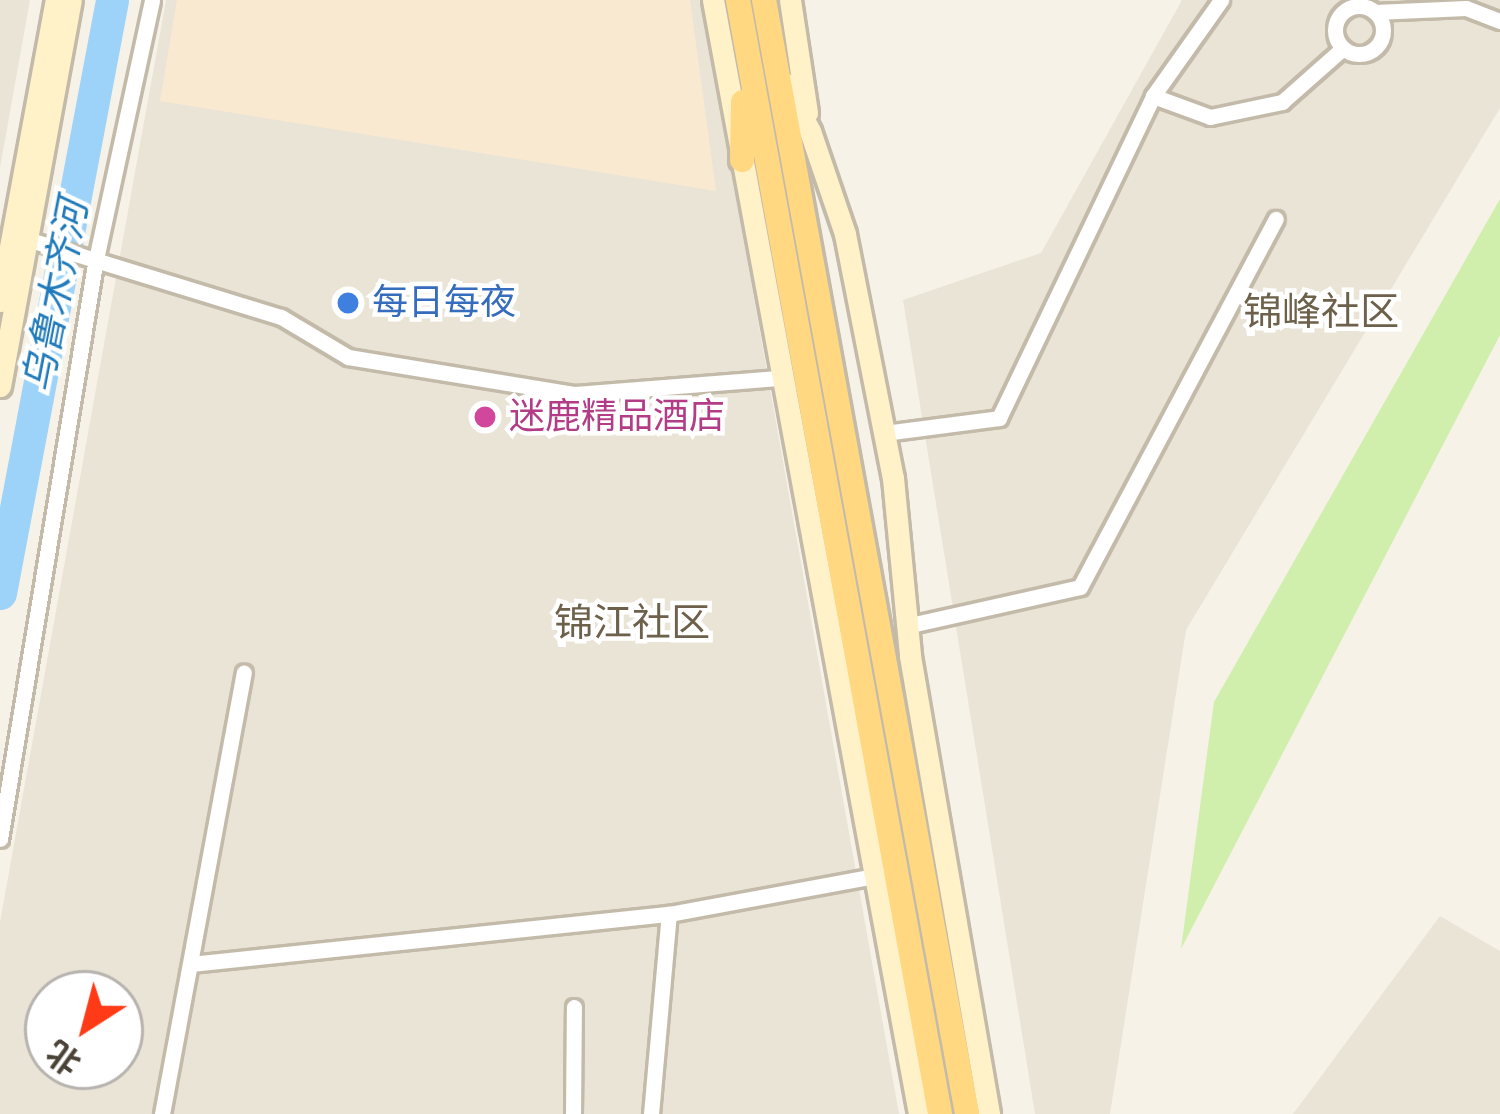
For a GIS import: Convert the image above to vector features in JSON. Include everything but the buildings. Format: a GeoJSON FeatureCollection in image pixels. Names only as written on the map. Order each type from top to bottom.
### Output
{"type":"FeatureCollection","features":[{"type":"Feature","properties":{"kind":"highway"},"geometry":{"type":"LineString","coordinates":[[738,0],[940,1114]]}},
{"type":"Feature","properties":{"kind":"highway"},"geometry":{"type":"LineString","coordinates":[[764,0],[967,1114]]}},
{"type":"Feature","properties":{"kind":"highway"},"geometry":{"type":"LineString","coordinates":[[742,160],[743,34]]}},
{"type":"Feature","properties":{"kind":"main road"},"geometry":{"type":"LineString","coordinates":[[0,302],[56,0]]}},
{"type":"Feature","properties":{"kind":"main road"},"geometry":{"type":"LineString","coordinates":[[0,386],[37,244],[71,0]]}},
{"type":"Feature","properties":{"kind":"main road"},"geometry":{"type":"LineString","coordinates":[[713,0],[778,378],[919,1114]]}},
{"type":"Feature","properties":{"kind":"main road"},"geometry":{"type":"LineString","coordinates":[[790,0],[810,131]]}},
{"type":"Feature","properties":{"kind":"main road"},"geometry":{"type":"LineString","coordinates":[[774,65],[810,131],[845,234],[904,550],[906,626],[989,1114]]}},
{"type":"Feature","properties":{"kind":"street"},"geometry":{"type":"LineString","coordinates":[[0,839],[91,262],[152,0]]}},
{"type":"Feature","properties":{"kind":"street"},"geometry":{"type":"LineString","coordinates":[[884,433],[999,418],[1153,96],[1221,0]]}},
{"type":"Feature","properties":{"kind":"street"},"geometry":{"type":"LineString","coordinates":[[1343,48],[1335,35],[1340,14],[1354,6],[1375,12],[1466,8],[1500,21]]}},
{"type":"Feature","properties":{"kind":"street"},"geometry":{"type":"LineString","coordinates":[[1153,96],[1210,117],[1282,102],[1343,48],[1374,49],[1383,26],[1375,12]]}},
{"type":"Feature","properties":{"kind":"street"},"geometry":{"type":"LineString","coordinates":[[906,626],[1080,586],[1276,219]]}},
{"type":"Feature","properties":{"kind":"street"},"geometry":{"type":"LineString","coordinates":[[37,244],[280,317],[348,357],[575,394],[778,378]]}},
{"type":"Feature","properties":{"kind":"street"},"geometry":{"type":"LineString","coordinates":[[162,1114],[244,673]]}},
{"type":"Feature","properties":{"kind":"street"},"geometry":{"type":"LineString","coordinates":[[191,964],[669,914],[875,876]]}},
{"type":"Feature","properties":{"kind":"street"},"geometry":{"type":"LineString","coordinates":[[650,1114],[669,914]]}},
{"type":"Feature","properties":{"kind":"street"},"geometry":{"type":"LineString","coordinates":[[573,1114],[574,1007]]}},
{"type":"Feature","properties":{"kind":"shaded area"},"geometry":{"type":"Polygon","coordinates":[[[0,0],[30,0],[0,168],[0,0]]]}},
{"type":"Feature","properties":{"kind":"shaded area"},"geometry":{"type":"Polygon","coordinates":[[[166,0],[701,0],[899,1114],[0,1114],[0,922],[166,0]]]}},
{"type":"Feature","properties":{"kind":"shaded area"},"geometry":{"type":"Polygon","coordinates":[[[177,0],[690,0],[716,191],[160,101],[177,0]]]}},
{"type":"Feature","properties":{"kind":"shaded area"},"geometry":{"type":"Polygon","coordinates":[[[1182,0],[1500,0],[1500,108],[1186,630],[1110,1114],[1035,1114],[903,300],[1041,253],[1182,0]]]}},
{"type":"Feature","properties":{"kind":"shaded area"},"geometry":{"type":"Polygon","coordinates":[[[1440,916],[1500,951],[1500,1114],[1293,1114],[1440,916]]]}},
{"type":"Feature","properties":{"kind":"green space"},"geometry":{"type":"Polygon","coordinates":[[[1500,199],[1500,335],[1181,949],[1214,702],[1500,199]]]}},
{"type":"Feature","properties":{"kind":"waterway","name":"乌鲁木齐河"},"geometry":{"type":"LineString","coordinates":[[0,593],[112,0]]}},
{"type":"Feature","properties":{"kind":"place","name":"每日每夜"},"geometry":{"type":"Point","coordinates":[348,303]}},
{"type":"Feature","properties":{"kind":"place","name":"迷鹿精品酒店"},"geometry":{"type":"Point","coordinates":[485,417]}},
{"type":"Feature","properties":{"kind":"district","name":"锦峰社区"},"geometry":{"type":"Point","coordinates":[1321,312]}},
{"type":"Feature","properties":{"kind":"district","name":"锦江社区"},"geometry":{"type":"Point","coordinates":[632,623]}}]}
